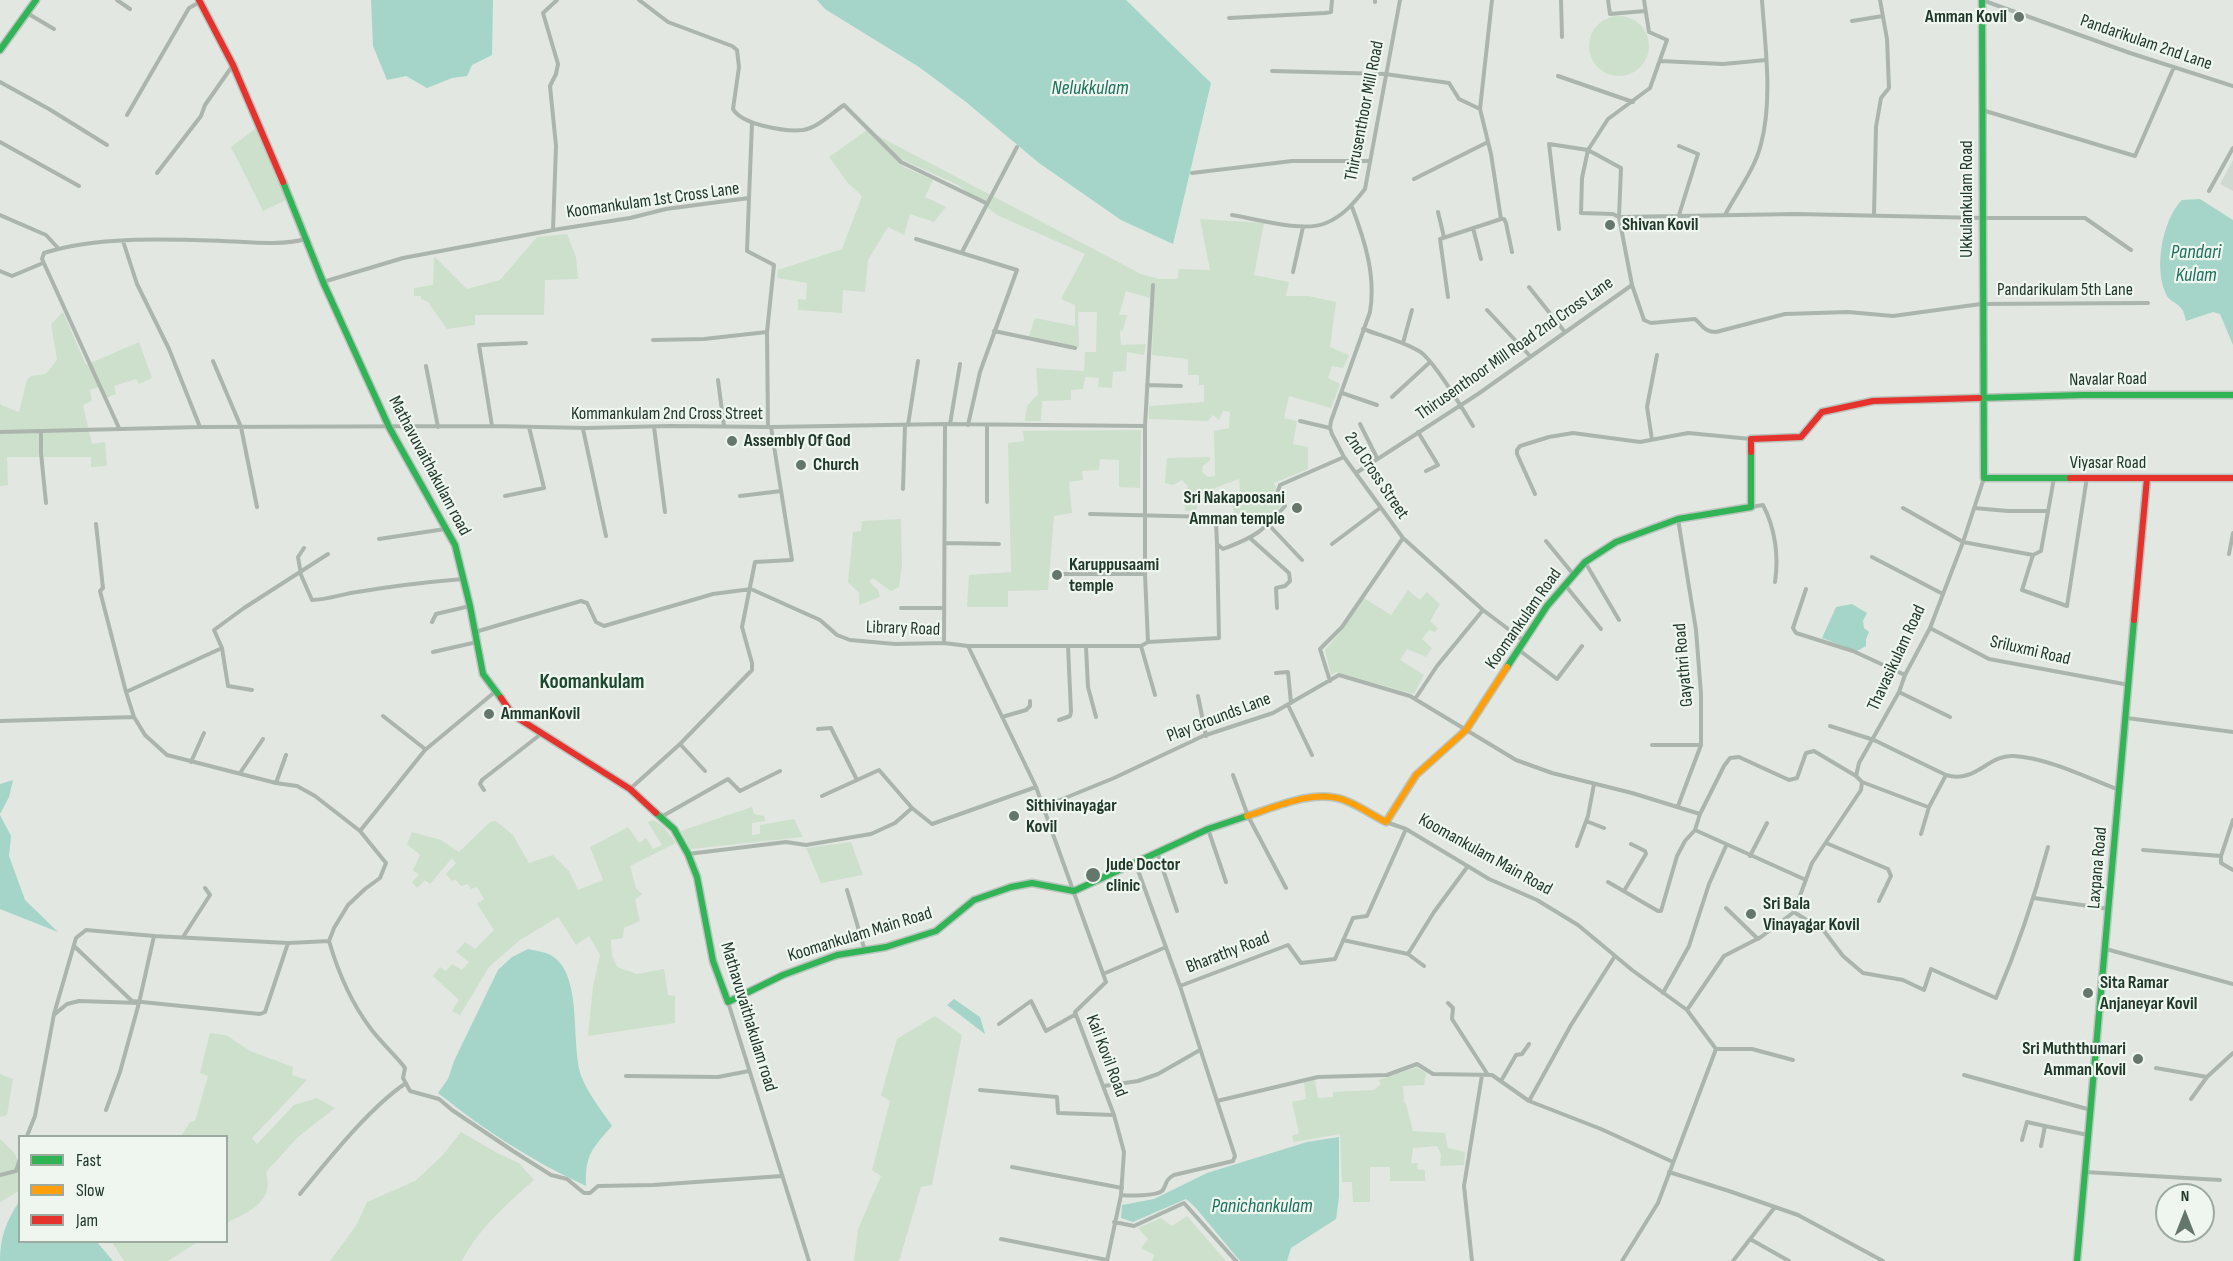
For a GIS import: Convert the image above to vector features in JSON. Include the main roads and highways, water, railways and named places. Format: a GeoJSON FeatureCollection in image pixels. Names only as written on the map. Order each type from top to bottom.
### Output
{"type":"FeatureCollection","features":[{"type":"Feature","properties":{"kind":"water"},"geometry":{"type":"Polygon","coordinates":[[[371,0],[493,0],[492,55],[472,65],[467,76],[452,78],[427,88],[406,76],[387,80],[373,46],[371,0]]]}},
{"type":"Feature","properties":{"kind":"water","name":"Nelukkulam"},"geometry":{"type":"Polygon","coordinates":[[[817,0],[1126,0],[1211,83],[1173,244],[1121,220],[1039,163],[966,102],[919,67],[825,9],[817,0]]]}},
{"type":"Feature","properties":{"kind":"water","name":"Pandari Kulam"},"geometry":{"type":"Polygon","coordinates":[[[2200,199],[2233,220],[2233,345],[2220,314],[2213,312],[2186,321],[2182,309],[2168,298],[2163,285],[2160,259],[2169,220],[2182,200],[2200,199]]]}},
{"type":"Feature","properties":{"kind":"water"},"geometry":{"type":"Polygon","coordinates":[[[1852,604],[1867,613],[1863,621],[1864,628],[1869,632],[1866,646],[1857,651],[1822,638],[1836,607],[1852,604]]]}},
{"type":"Feature","properties":{"kind":"water"},"geometry":{"type":"Polygon","coordinates":[[[13,780],[9,797],[0,814],[0,784],[13,780]]]}},
{"type":"Feature","properties":{"kind":"water"},"geometry":{"type":"Polygon","coordinates":[[[0,815],[11,836],[9,856],[25,900],[58,932],[0,909],[0,815]]]}},
{"type":"Feature","properties":{"kind":"water"},"geometry":{"type":"Polygon","coordinates":[[[528,949],[552,956],[564,968],[573,997],[582,1078],[612,1126],[591,1153],[587,1166],[586,1186],[509,1144],[438,1093],[448,1079],[454,1061],[498,970],[512,957],[528,949]]]}},
{"type":"Feature","properties":{"kind":"water"},"geometry":{"type":"Polygon","coordinates":[[[954,999],[980,1017],[985,1034],[947,1005],[954,999]]]}},
{"type":"Feature","properties":{"kind":"water","name":"Panichankulam"},"geometry":{"type":"Polygon","coordinates":[[[1339,1137],[1339,1197],[1336,1219],[1291,1248],[1287,1261],[1240,1261],[1186,1199],[1133,1222],[1121,1218],[1122,1205],[1154,1199],[1207,1173],[1307,1142],[1339,1137]]]}},
{"type":"Feature","properties":{"kind":"water"},"geometry":{"type":"Polygon","coordinates":[[[18,1204],[18,1243],[98,1243],[113,1261],[0,1261],[1,1245],[11,1216],[18,1204]]]}},
{"type":"Feature","properties":{"kind":"place","name":"Amman Kovil"},"geometry":{"type":"Point","coordinates":[2019,17]}},
{"type":"Feature","properties":{"kind":"place","name":"Shivan Kovil"},"geometry":{"type":"Point","coordinates":[1610,225]}},
{"type":"Feature","properties":{"kind":"place","name":"Assembly Of God"},"geometry":{"type":"Point","coordinates":[732,441]}},
{"type":"Feature","properties":{"kind":"place","name":"Church"},"geometry":{"type":"Point","coordinates":[801,465]}},
{"type":"Feature","properties":{"kind":"place","name":"Sri Nakapoosani Amman temple"},"geometry":{"type":"Point","coordinates":[1297,508]}},
{"type":"Feature","properties":{"kind":"place","name":"Karuppusaami temple"},"geometry":{"type":"Point","coordinates":[1057,575]}},
{"type":"Feature","properties":{"kind":"place","name":"AmmanKovil"},"geometry":{"type":"Point","coordinates":[489,714]}},
{"type":"Feature","properties":{"kind":"place","name":"Sithivinayagar Kovil"},"geometry":{"type":"Point","coordinates":[1014,816]}},
{"type":"Feature","properties":{"kind":"place","name":"Jude Doctor clinic"},"geometry":{"type":"Point","coordinates":[1093,875]}},
{"type":"Feature","properties":{"kind":"place","name":"Sri Bala Vinayagar Kovil"},"geometry":{"type":"Point","coordinates":[1751,914]}},
{"type":"Feature","properties":{"kind":"place","name":"Sita Ramar Anjaneyar Kovil"},"geometry":{"type":"Point","coordinates":[2088,993]}},
{"type":"Feature","properties":{"kind":"place","name":"Sri Muththumari Amman Kovil"},"geometry":{"type":"Point","coordinates":[2138,1059]}},
{"type":"Feature","properties":{"kind":"district","name":"Koomankulam"},"geometry":{"type":"Point","coordinates":[592,683]}}]}
